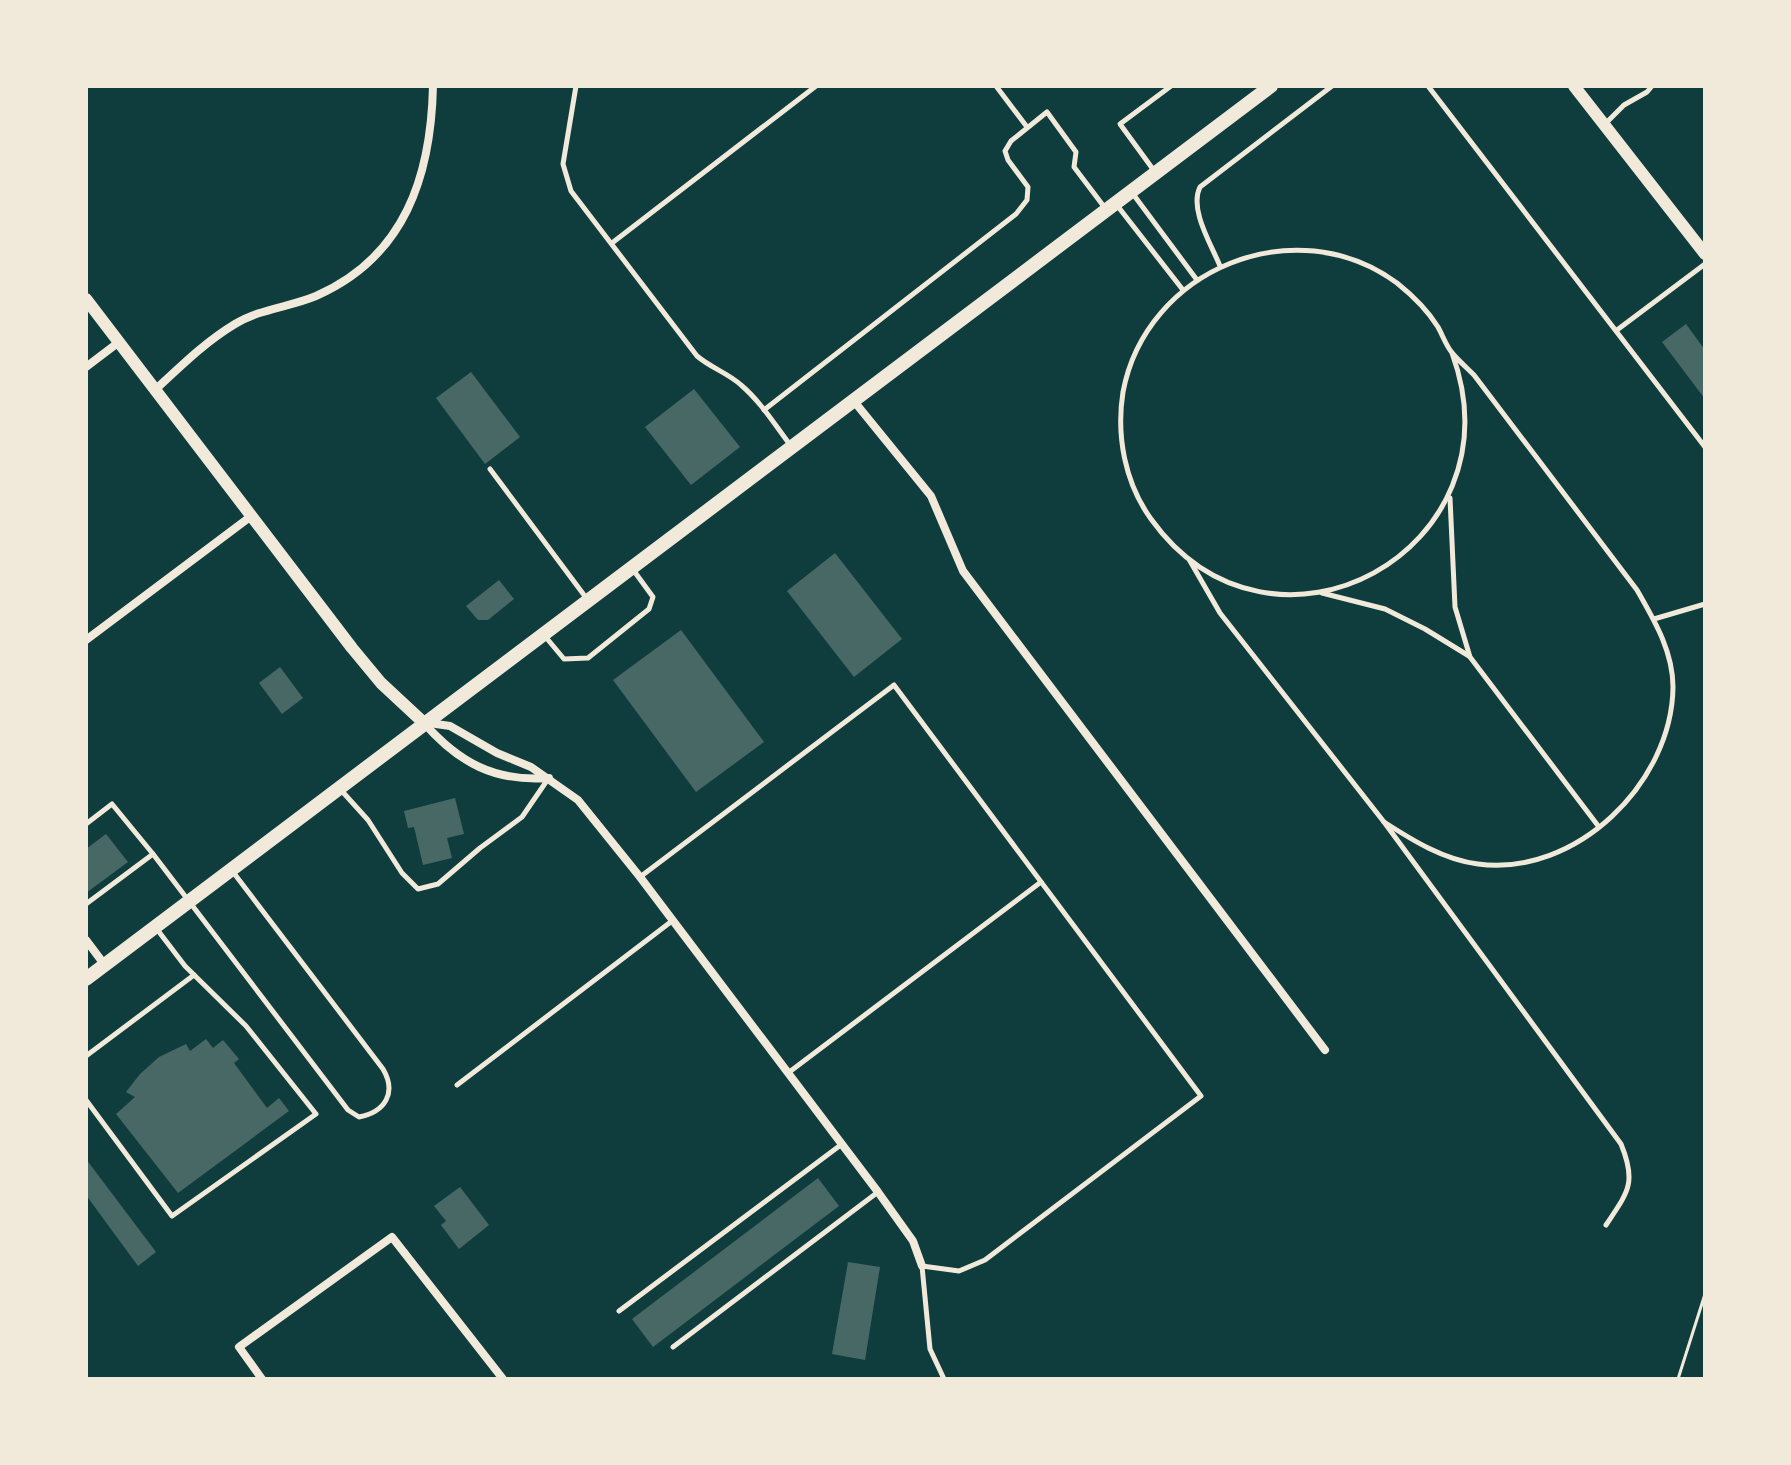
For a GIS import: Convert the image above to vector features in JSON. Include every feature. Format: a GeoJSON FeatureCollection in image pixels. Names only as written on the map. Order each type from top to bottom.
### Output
{"type":"FeatureCollection","features":[{"type":"Feature","properties":{"kind":"main road"},"geometry":{"type":"LineString","coordinates":[[86,979],[1131,191],[1263,88]]}},
{"type":"Feature","properties":{"kind":"street"},"geometry":{"type":"LineString","coordinates":[[155,390],[205,344],[238,322],[315,296],[343,282],[369,261],[395,233],[416,194],[432,121],[433,86]]}},
{"type":"Feature","properties":{"kind":"street"},"geometry":{"type":"LineString","coordinates":[[1574,86],[1705,254]]}},
{"type":"Feature","properties":{"kind":"street"},"geometry":{"type":"LineString","coordinates":[[86,299],[250,517],[381,683],[452,752],[483,769],[513,778],[549,778]]}},
{"type":"Feature","properties":{"kind":"street"},"geometry":{"type":"LineString","coordinates":[[86,367],[119,342]]}},
{"type":"Feature","properties":{"kind":"street"},"geometry":{"type":"LineString","coordinates":[[852,400],[931,496],[963,571],[1325,1050]]}},
{"type":"Feature","properties":{"kind":"street"},"geometry":{"type":"LineString","coordinates":[[86,640],[250,517]]}},
{"type":"Feature","properties":{"kind":"street"},"geometry":{"type":"LineString","coordinates":[[424,723],[450,726],[462,731],[486,747],[531,767],[578,800],[673,920],[878,1192],[913,1241],[922,1266]]}},
{"type":"Feature","properties":{"kind":"street"},"geometry":{"type":"LineString","coordinates":[[86,940],[104,964]]}},
{"type":"Feature","properties":{"kind":"street"},"geometry":{"type":"LineString","coordinates":[[262,1379],[239,1347],[392,1237],[503,1379]]}},
{"type":"Feature","properties":{"kind":"lane"},"geometry":{"type":"LineString","coordinates":[[576,86],[563,164],[571,191],[697,356],[709,367],[743,386],[791,446]]}},
{"type":"Feature","properties":{"kind":"lane"},"geometry":{"type":"LineString","coordinates":[[612,243],[816,86]]}},
{"type":"Feature","properties":{"kind":"lane"},"geometry":{"type":"LineString","coordinates":[[996,86],[1027,127]]}},
{"type":"Feature","properties":{"kind":"lane"},"geometry":{"type":"LineString","coordinates":[[1155,172],[1120,124],[1171,86]]}},
{"type":"Feature","properties":{"kind":"lane"},"geometry":{"type":"LineString","coordinates":[[1220,266],[1197,206],[1196,195],[1200,187],[1332,86]]}},
{"type":"Feature","properties":{"kind":"lane"},"geometry":{"type":"LineString","coordinates":[[1428,86],[1705,447]]}},
{"type":"Feature","properties":{"kind":"lane"},"geometry":{"type":"LineString","coordinates":[[1604,125],[1624,105],[1652,86]]}},
{"type":"Feature","properties":{"kind":"lane"},"geometry":{"type":"LineString","coordinates":[[764,410],[1016,214],[1027,200],[1028,187],[1005,151],[1011,141],[1047,112],[1076,152],[1074,167],[1183,290]]}},
{"type":"Feature","properties":{"kind":"lane"},"geometry":{"type":"LineString","coordinates":[[1131,191],[1197,280]]}},
{"type":"Feature","properties":{"kind":"lane"},"geometry":{"type":"LineString","coordinates":[[1285,249],[1316,251],[1357,261],[1397,283],[1419,303],[1436,324],[1452,353],[1465,399],[1466,421],[1459,469],[1450,494],[1427,530],[1396,560],[1358,581],[1318,592],[1273,593],[1250,589],[1210,573],[1189,559],[1163,535],[1145,510],[1127,467],[1121,427],[1122,402],[1133,358],[1154,320],[1183,290],[1220,266],[1258,253],[1285,249]]}},
{"type":"Feature","properties":{"kind":"lane"},"geometry":{"type":"LineString","coordinates":[[1617,330],[1705,264]]}},
{"type":"Feature","properties":{"kind":"lane"},"geometry":{"type":"LineString","coordinates":[[1384,822],[1415,842],[1477,864],[1510,864],[1543,858],[1599,827],[1624,805],[1644,780],[1659,752],[1668,722],[1673,686],[1667,650],[1654,619],[1637,590],[1492,398],[1452,353]]}},
{"type":"Feature","properties":{"kind":"lane"},"geometry":{"type":"LineString","coordinates":[[490,469],[588,599]]}},
{"type":"Feature","properties":{"kind":"lane"},"geometry":{"type":"LineString","coordinates":[[1450,494],[1455,607],[1470,657],[1599,827]]}},
{"type":"Feature","properties":{"kind":"lane"},"geometry":{"type":"LineString","coordinates":[[1189,559],[1220,613],[1384,822],[1621,1144],[1630,1168],[1627,1194],[1606,1225]]}},
{"type":"Feature","properties":{"kind":"lane"},"geometry":{"type":"LineString","coordinates":[[543,633],[564,659],[588,658],[649,609],[653,597],[631,567]]}},
{"type":"Feature","properties":{"kind":"lane"},"geometry":{"type":"LineString","coordinates":[[1318,592],[1385,609],[1470,657]]}},
{"type":"Feature","properties":{"kind":"lane"},"geometry":{"type":"LineString","coordinates":[[1654,619],[1705,604]]}},
{"type":"Feature","properties":{"kind":"lane"},"geometry":{"type":"LineString","coordinates":[[640,877],[894,685],[1201,1096],[985,1260],[959,1271],[922,1266],[930,1349],[944,1379]]}},
{"type":"Feature","properties":{"kind":"lane"},"geometry":{"type":"LineString","coordinates":[[339,787],[368,820],[402,873],[418,889],[438,884],[522,817],[549,778]]}},
{"type":"Feature","properties":{"kind":"lane"},"geometry":{"type":"LineString","coordinates":[[86,824],[112,804],[348,1110],[359,1117],[374,1114],[389,1096],[391,1082],[230,868]]}},
{"type":"Feature","properties":{"kind":"lane"},"geometry":{"type":"LineString","coordinates":[[86,904],[153,854]]}},
{"type":"Feature","properties":{"kind":"lane"},"geometry":{"type":"LineString","coordinates":[[788,1073],[1041,882]]}},
{"type":"Feature","properties":{"kind":"lane"},"geometry":{"type":"LineString","coordinates":[[457,1085],[673,920]]}},
{"type":"Feature","properties":{"kind":"lane"},"geometry":{"type":"LineString","coordinates":[[86,1100],[172,1216],[316,1114],[246,1026],[194,975],[154,926]]}},
{"type":"Feature","properties":{"kind":"lane"},"geometry":{"type":"LineString","coordinates":[[86,1056],[194,975]]}},
{"type":"Feature","properties":{"kind":"lane"},"geometry":{"type":"LineString","coordinates":[[619,1311],[842,1144]]}},
{"type":"Feature","properties":{"kind":"lane"},"geometry":{"type":"LineString","coordinates":[[673,1347],[878,1192]]}},
{"type":"Feature","properties":{"kind":"path"},"geometry":{"type":"LineString","coordinates":[[1678,1379],[1705,1294]]}},
{"type":"Feature","properties":{"kind":"building"},"geometry":{"type":"Polygon","coordinates":[[[1686,324],[1705,350],[1705,399],[1662,342],[1686,324]]]}},
{"type":"Feature","properties":{"kind":"building"},"geometry":{"type":"Polygon","coordinates":[[[471,372],[520,437],[485,464],[436,398],[471,372]]]}},
{"type":"Feature","properties":{"kind":"building"},"geometry":{"type":"Polygon","coordinates":[[[694,389],[740,447],[691,485],[645,427],[694,389]]]}},
{"type":"Feature","properties":{"kind":"building"},"geometry":{"type":"Polygon","coordinates":[[[835,553],[902,639],[854,677],[787,591],[835,553]]]}},
{"type":"Feature","properties":{"kind":"building"},"geometry":{"type":"Polygon","coordinates":[[[499,580],[514,599],[488,620],[478,620],[466,606],[499,580]]]}},
{"type":"Feature","properties":{"kind":"building"},"geometry":{"type":"Polygon","coordinates":[[[681,630],[764,742],[696,792],[613,680],[681,630]]]}},
{"type":"Feature","properties":{"kind":"building"},"geometry":{"type":"Polygon","coordinates":[[[280,667],[303,698],[282,714],[259,683],[280,667]]]}},
{"type":"Feature","properties":{"kind":"building"},"geometry":{"type":"Polygon","coordinates":[[[455,798],[464,834],[447,838],[452,858],[423,865],[414,827],[408,828],[404,811],[455,798]]]}},
{"type":"Feature","properties":{"kind":"building"},"geometry":{"type":"Polygon","coordinates":[[[106,834],[128,862],[86,893],[86,849],[106,834]]]}},
{"type":"Feature","properties":{"kind":"building"},"geometry":{"type":"Polygon","coordinates":[[[206,1039],[213,1048],[223,1040],[239,1059],[234,1063],[267,1108],[279,1098],[289,1111],[178,1193],[116,1114],[135,1097],[126,1092],[159,1057],[186,1044],[190,1051],[206,1039]]]}},
{"type":"Feature","properties":{"kind":"building"},"geometry":{"type":"Polygon","coordinates":[[[86,1159],[156,1252],[138,1266],[86,1195],[86,1159]]]}},
{"type":"Feature","properties":{"kind":"building"},"geometry":{"type":"Polygon","coordinates":[[[818,1178],[839,1206],[653,1347],[632,1319],[818,1178]]]}},
{"type":"Feature","properties":{"kind":"building"},"geometry":{"type":"Polygon","coordinates":[[[460,1187],[489,1225],[459,1249],[441,1225],[446,1221],[434,1206],[460,1187]]]}},
{"type":"Feature","properties":{"kind":"building"},"geometry":{"type":"Polygon","coordinates":[[[848,1262],[880,1267],[865,1360],[832,1354],[848,1262]]]}}]}
